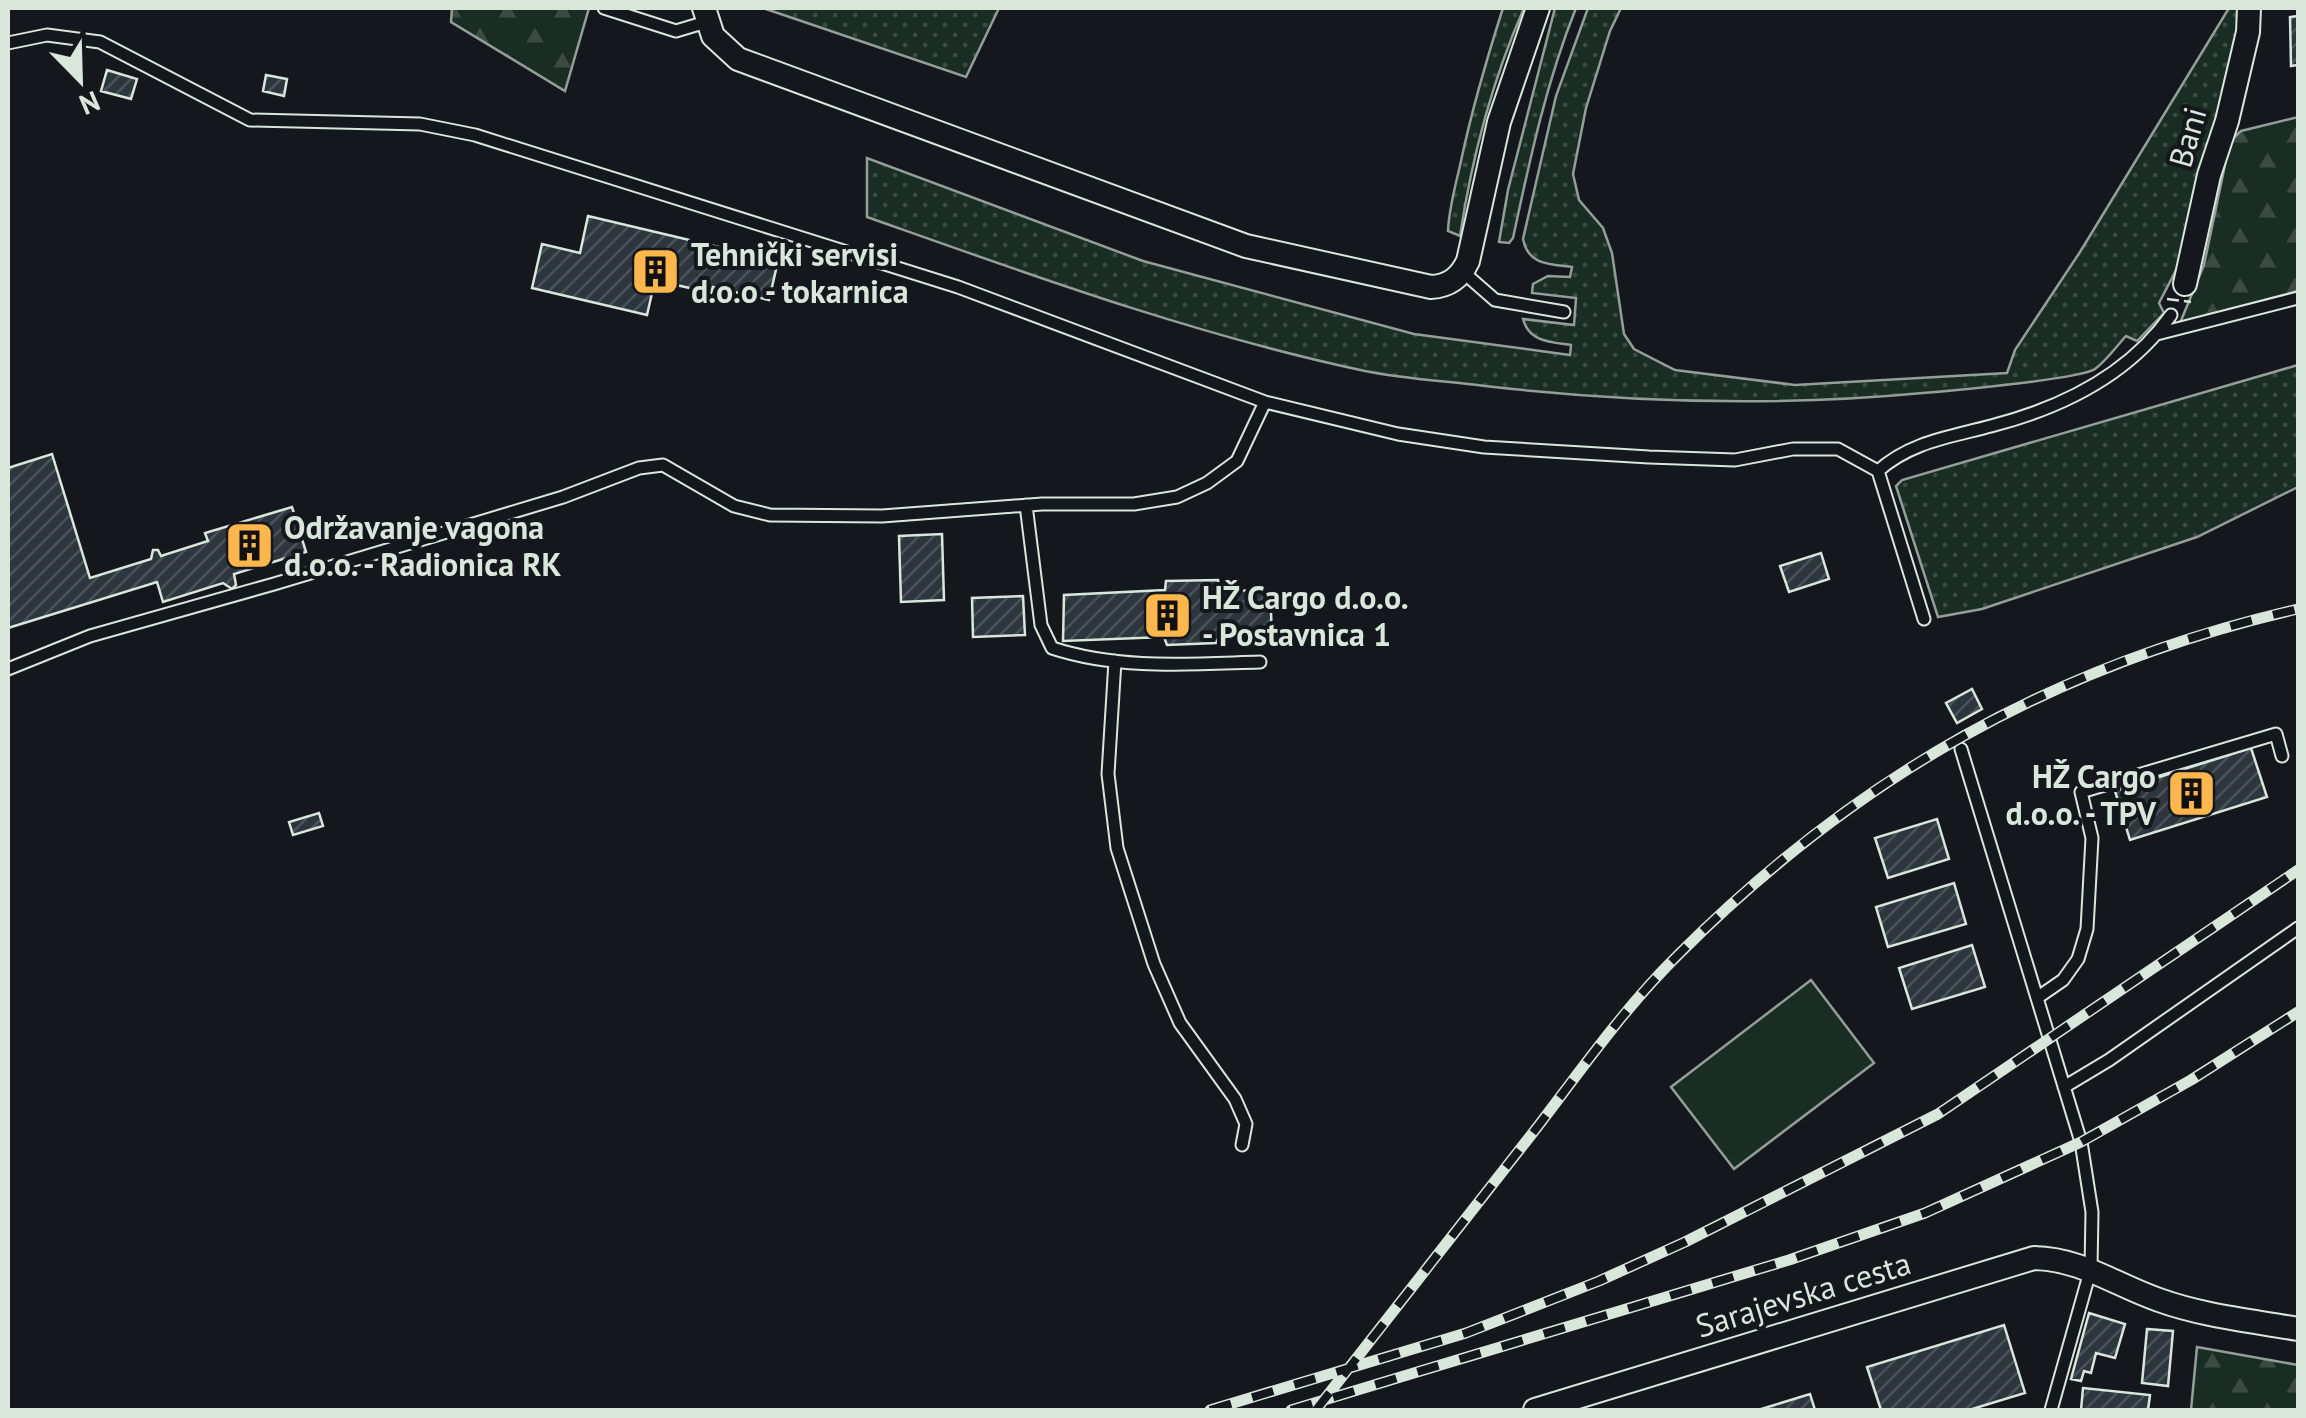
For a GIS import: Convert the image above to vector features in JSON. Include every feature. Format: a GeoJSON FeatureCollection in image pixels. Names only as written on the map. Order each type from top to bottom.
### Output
{"type":"FeatureCollection","features":[{"type":"Feature","properties":{"kind":"street"},"geometry":{"type":"LineString","coordinates":[[705,15],[713,36],[738,59],[1246,246],[1431,287],[1444,286],[1463,272],[1473,248],[1500,122],[1538,8]]}},
{"type":"Feature","properties":{"kind":"street","name":"Bani"},"geometry":{"type":"LineString","coordinates":[[2186,284],[2209,175],[2227,121],[2248,32],[2249,8]]}},
{"type":"Feature","properties":{"kind":"street","name":"Sarajevska cesta"},"geometry":{"type":"LineString","coordinates":[[1535,1410],[2034,1258],[2059,1258],[2090,1268],[2160,1300],[2298,1329]]}},
{"type":"Feature","properties":{"kind":"lane"},"geometry":{"type":"LineString","coordinates":[[604,8],[676,31],[705,15]]}},
{"type":"Feature","properties":{"kind":"lane"},"geometry":{"type":"LineString","coordinates":[[8,43],[47,34],[100,42],[250,120],[420,124],[475,134],[958,287],[1266,402],[1398,434],[1484,447],[1734,460],[1793,449],[1838,450],[1878,471],[1924,619]]}},
{"type":"Feature","properties":{"kind":"lane"},"geometry":{"type":"LineString","coordinates":[[1463,272],[1494,300],[1564,312]]}},
{"type":"Feature","properties":{"kind":"lane"},"geometry":{"type":"LineString","coordinates":[[2154,334],[2298,298]]}},
{"type":"Feature","properties":{"kind":"lane"},"geometry":{"type":"LineString","coordinates":[[1878,471],[1896,454],[1920,444],[2068,402],[2106,377],[2170,315]]}},
{"type":"Feature","properties":{"kind":"lane"},"geometry":{"type":"LineString","coordinates":[[8,669],[90,636],[527,508],[640,468],[663,465],[734,506],[770,515],[882,516],[1026,504],[1134,504],[1177,497],[1207,483],[1236,461],[1266,402]]}},
{"type":"Feature","properties":{"kind":"lane"},"geometry":{"type":"LineString","coordinates":[[1026,504],[1041,626],[1052,648],[1077,656],[1143,665],[1260,662]]}},
{"type":"Feature","properties":{"kind":"lane"},"geometry":{"type":"LineString","coordinates":[[1115,661],[1108,774],[1116,848],[1154,964],[1180,1024],[1235,1099],[1246,1124],[1242,1145]]}},
{"type":"Feature","properties":{"kind":"lane"},"geometry":{"type":"LineString","coordinates":[[2037,998],[2063,980],[2078,959],[2087,929],[2092,838],[2081,792],[2276,734],[2282,756]]}},
{"type":"Feature","properties":{"kind":"lane"},"geometry":{"type":"LineString","coordinates":[[1961,749],[2080,1142],[2092,1212],[2090,1268],[2051,1410]]}},
{"type":"Feature","properties":{"kind":"lane"},"geometry":{"type":"LineString","coordinates":[[2064,1087],[2298,928]]}},
{"type":"Feature","properties":{"kind":"green space"},"geometry":{"type":"Polygon","coordinates":[[[452,8],[589,8],[565,91],[451,22],[452,8]]]}},
{"type":"Feature","properties":{"kind":"green space"},"geometry":{"type":"Polygon","coordinates":[[[763,8],[999,8],[966,77],[763,8]]]}},
{"type":"Feature","properties":{"kind":"green space"},"geometry":{"type":"Polygon","coordinates":[[[1503,8],[1524,8],[1484,119],[1460,236],[1448,231],[1451,204],[1503,8]]]}},
{"type":"Feature","properties":{"kind":"green space"},"geometry":{"type":"Polygon","coordinates":[[[1555,8],[1576,8],[1547,93],[1513,238],[1509,243],[1499,242],[1508,190],[1555,8]]]}},
{"type":"Feature","properties":{"kind":"green space"},"geometry":{"type":"Polygon","coordinates":[[[1588,8],[1621,8],[1586,108],[1573,174],[1579,200],[1603,228],[1612,253],[1624,334],[1634,349],[1675,370],[1795,385],[2007,373],[2015,350],[2080,252],[2229,8],[2242,8],[2186,251],[2159,303],[2164,313],[2137,341],[2126,336],[2095,369],[2041,380],[1868,397],[1704,401],[1540,392],[1395,376],[1176,322],[867,217],[867,158],[1143,261],[1414,334],[1570,355],[1571,345],[1536,337],[1523,319],[1574,325],[1576,298],[1532,293],[1533,284],[1548,276],[1570,277],[1572,267],[1535,258],[1523,239],[1556,96],[1588,8]]]}},
{"type":"Feature","properties":{"kind":"green space"},"geometry":{"type":"Polygon","coordinates":[[[2298,117],[2298,291],[2180,323],[2204,265],[2230,141],[2241,131],[2298,117]]]}},
{"type":"Feature","properties":{"kind":"green space"},"geometry":{"type":"Polygon","coordinates":[[[2298,365],[2298,487],[2197,537],[1982,609],[1938,617],[1896,486],[1902,480],[2298,365]]]}},
{"type":"Feature","properties":{"kind":"green space"},"geometry":{"type":"Polygon","coordinates":[[[1811,980],[1874,1063],[1734,1169],[1671,1087],[1811,980]]]}},
{"type":"Feature","properties":{"kind":"green space"},"geometry":{"type":"Polygon","coordinates":[[[2197,1347],[2298,1365],[2298,1410],[2191,1410],[2197,1347]]]}},
{"type":"Feature","properties":{"kind":"building"},"geometry":{"type":"Polygon","coordinates":[[[2298,16],[2298,65],[2291,66],[2290,17],[2298,16]]]}},
{"type":"Feature","properties":{"kind":"building"},"geometry":{"type":"Polygon","coordinates":[[[107,70],[137,79],[131,99],[101,91],[107,70]]]}},
{"type":"Feature","properties":{"kind":"building"},"geometry":{"type":"Polygon","coordinates":[[[266,75],[287,79],[284,96],[263,91],[266,75]]]}},
{"type":"Feature","properties":{"kind":"building","name":"Tehnički servisi d.o.o - tokarnica"},"geometry":{"type":"Polygon","coordinates":[[[588,216],[778,261],[769,300],[713,287],[711,293],[655,280],[647,315],[532,288],[542,244],[580,253],[588,216]]]}},
{"type":"Feature","properties":{"kind":"building","name":"Održavanje vagona d.o.o. - Radionica RK"},"geometry":{"type":"Polygon","coordinates":[[[52,454],[90,578],[151,559],[153,550],[161,556],[208,541],[205,533],[292,507],[306,552],[234,574],[236,585],[232,589],[223,583],[163,602],[157,582],[8,628],[8,468],[52,454]]]}},
{"type":"Feature","properties":{"kind":"building"},"geometry":{"type":"Polygon","coordinates":[[[942,534],[944,600],[901,602],[899,536],[942,534]]]}},
{"type":"Feature","properties":{"kind":"building"},"geometry":{"type":"Polygon","coordinates":[[[1821,553],[1829,579],[1789,592],[1780,566],[1821,553]]]}},
{"type":"Feature","properties":{"kind":"building","name":"HŽ Cargo d.o.o. - Postavnica 1"},"geometry":{"type":"Polygon","coordinates":[[[1218,580],[1220,591],[1270,590],[1272,635],[1219,637],[1216,643],[1167,645],[1164,637],[1063,641],[1064,595],[1165,590],[1166,581],[1218,580]]]}},
{"type":"Feature","properties":{"kind":"building"},"geometry":{"type":"Polygon","coordinates":[[[1023,596],[1025,635],[973,637],[972,598],[1023,596]]]}},
{"type":"Feature","properties":{"kind":"building"},"geometry":{"type":"Polygon","coordinates":[[[1972,689],[1982,709],[1957,723],[1946,703],[1972,689]]]}},
{"type":"Feature","properties":{"kind":"building","name":"HŽ Cargo d.o.o. - TPV"},"geometry":{"type":"Polygon","coordinates":[[[2251,748],[2267,797],[2130,840],[2115,791],[2251,748]]]}},
{"type":"Feature","properties":{"kind":"building"},"geometry":{"type":"Polygon","coordinates":[[[319,813],[323,826],[293,835],[289,822],[319,813]]]}},
{"type":"Feature","properties":{"kind":"building"},"geometry":{"type":"Polygon","coordinates":[[[1937,819],[1949,859],[1888,878],[1875,838],[1937,819]]]}},
{"type":"Feature","properties":{"kind":"building"},"geometry":{"type":"Polygon","coordinates":[[[1954,883],[1966,924],[1888,947],[1876,907],[1954,883]]]}},
{"type":"Feature","properties":{"kind":"building"},"geometry":{"type":"Polygon","coordinates":[[[1972,945],[1985,987],[1912,1009],[1899,968],[1972,945]]]}},
{"type":"Feature","properties":{"kind":"building"},"geometry":{"type":"Polygon","coordinates":[[[2089,1313],[2125,1324],[2115,1358],[2096,1353],[2091,1373],[2084,1371],[2081,1381],[2071,1379],[2089,1313]]]}},
{"type":"Feature","properties":{"kind":"building"},"geometry":{"type":"Polygon","coordinates":[[[2004,1325],[2025,1393],[1969,1410],[1881,1410],[1867,1367],[2004,1325]]]}},
{"type":"Feature","properties":{"kind":"building"},"geometry":{"type":"Polygon","coordinates":[[[2147,1329],[2173,1331],[2168,1386],[2142,1383],[2147,1329]]]}},
{"type":"Feature","properties":{"kind":"building"},"geometry":{"type":"Polygon","coordinates":[[[2083,1388],[2150,1395],[2148,1410],[2081,1410],[2083,1388]]]}},
{"type":"Feature","properties":{"kind":"building"},"geometry":{"type":"Polygon","coordinates":[[[1810,1394],[1815,1410],[1758,1410],[1810,1394]]]}},
{"type":"Feature","properties":{"kind":"railway"},"geometry":{"type":"LineString","coordinates":[[1316,1410],[1640,995],[1746,891],[1816,833],[1963,736],[2042,696],[2123,662],[2298,609]]}},
{"type":"Feature","properties":{"kind":"railway"},"geometry":{"type":"LineString","coordinates":[[1210,1410],[1466,1333],[1599,1281],[1685,1242],[1938,1114],[2298,870]]}},
{"type":"Feature","properties":{"kind":"railway"},"geometry":{"type":"LineString","coordinates":[[1291,1410],[1789,1260],[1925,1213],[2081,1142],[2191,1080],[2298,1012]]}},
{"type":"Feature","properties":{"kind":"fence"},"geometry":{"type":"LineString","coordinates":[[2167,299],[2191,302]]}},
{"type":"Feature","properties":{"kind":"place","name":"Tehnički servisi d.o.o - tokarnica"},"geometry":{"type":"Point","coordinates":[656,272]}},
{"type":"Feature","properties":{"kind":"place","name":"Održavanje vagona d.o.o. - Radionica RK"},"geometry":{"type":"Point","coordinates":[249,545]}},
{"type":"Feature","properties":{"kind":"place","name":"HŽ Cargo d.o.o. - Postavnica 1"},"geometry":{"type":"Point","coordinates":[1167,615]}},
{"type":"Feature","properties":{"kind":"place","name":"HŽ Cargo d.o.o. - TPV"},"geometry":{"type":"Point","coordinates":[2191,794]}}]}
